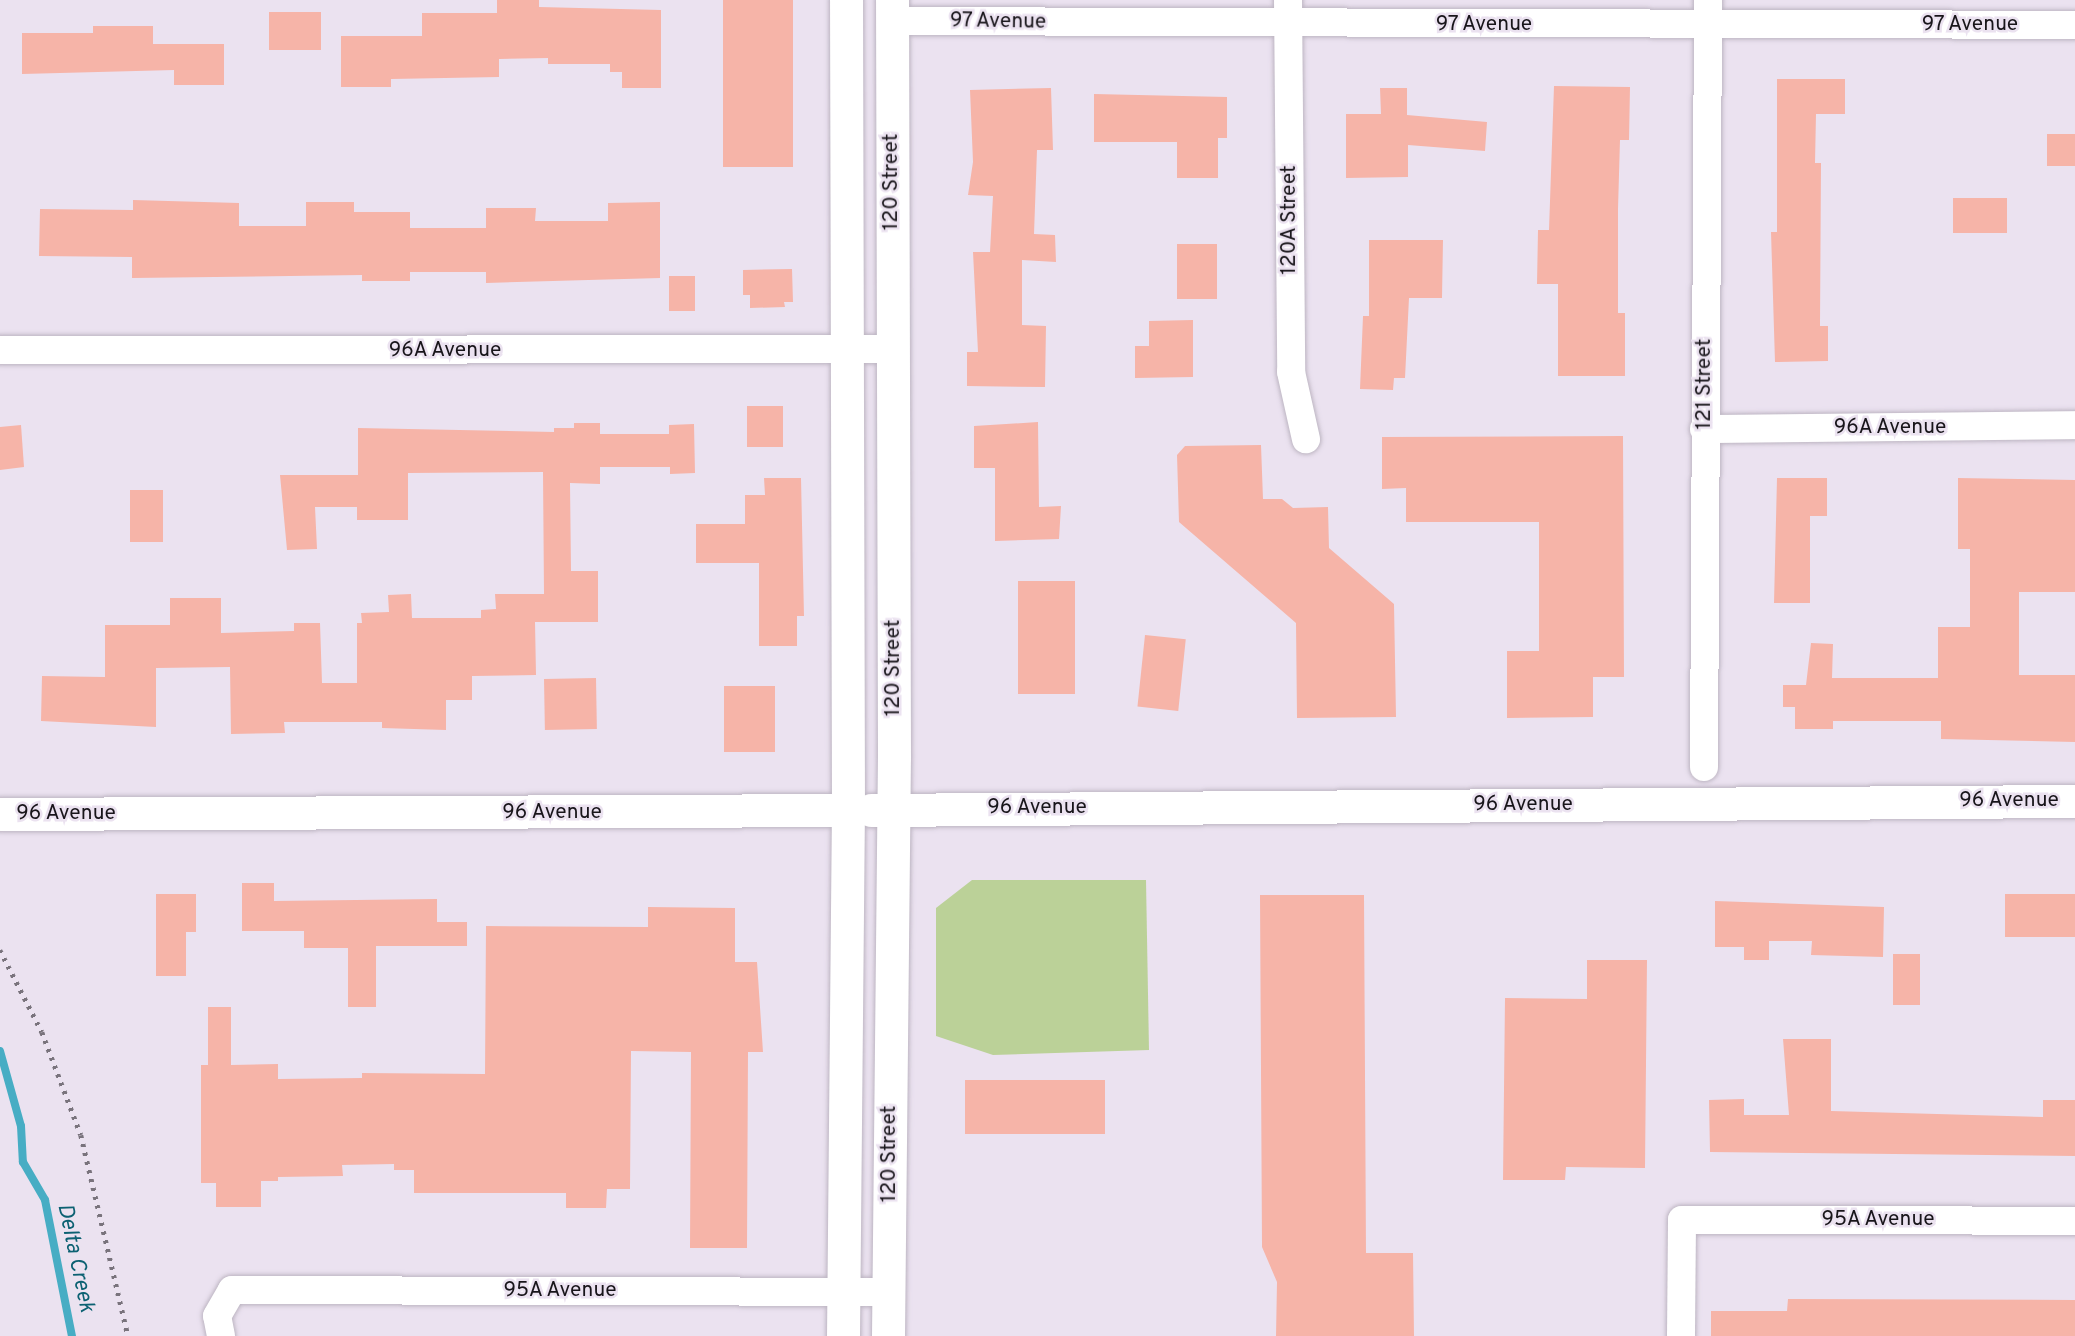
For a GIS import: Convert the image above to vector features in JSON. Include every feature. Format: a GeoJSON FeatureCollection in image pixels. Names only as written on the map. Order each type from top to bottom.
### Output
{"type":"FeatureCollection","features":[{"type":"Feature","properties":{"kind":"main road"},"geometry":{"type":"LineString","coordinates":[[843,1336],[848,810],[846,0]]}},
{"type":"Feature","properties":{"kind":"main road","name":"120 Street"},"geometry":{"type":"LineString","coordinates":[[888,1336],[893,810],[892,10]]}},
{"type":"Feature","properties":{"kind":"main road","name":"96 Avenue"},"geometry":{"type":"LineString","coordinates":[[0,814],[2075,801]]}},
{"type":"Feature","properties":{"kind":"street","name":"97 Avenue"},"geometry":{"type":"LineString","coordinates":[[892,10],[1708,13],[2075,26]]}},
{"type":"Feature","properties":{"kind":"street","name":"120A Street"},"geometry":{"type":"LineString","coordinates":[[1288,12],[1290,372],[1306,439]]}},
{"type":"Feature","properties":{"kind":"street","name":"121 Street"},"geometry":{"type":"LineString","coordinates":[[1704,767],[1708,13]]}},
{"type":"Feature","properties":{"kind":"street","name":"96A Avenue"},"geometry":{"type":"LineString","coordinates":[[0,351],[847,351],[891,349]]}},
{"type":"Feature","properties":{"kind":"street","name":"96A Avenue"},"geometry":{"type":"LineString","coordinates":[[1704,429],[2075,425]]}},
{"type":"Feature","properties":{"kind":"street","name":"95A Avenue"},"geometry":{"type":"LineString","coordinates":[[1681,1336],[1682,1220],[2075,1221]]}},
{"type":"Feature","properties":{"kind":"street","name":"95A Avenue"},"geometry":{"type":"LineString","coordinates":[[221,1336],[217,1316],[232,1290],[889,1292]]}},
{"type":"Feature","properties":{"kind":"green space"},"geometry":{"type":"Polygon","coordinates":[[[972,880],[1146,880],[1149,1050],[993,1055],[936,1036],[936,908],[972,880]]]}},
{"type":"Feature","properties":{"kind":"building"},"geometry":{"type":"Polygon","coordinates":[[[497,0],[539,0],[539,7],[661,10],[661,88],[622,88],[622,72],[610,72],[610,64],[548,64],[548,58],[499,59],[499,77],[391,79],[391,87],[341,87],[341,36],[422,36],[422,13],[497,13],[497,0]]]}},
{"type":"Feature","properties":{"kind":"building"},"geometry":{"type":"Polygon","coordinates":[[[723,0],[793,0],[793,167],[723,167],[723,0]]]}},
{"type":"Feature","properties":{"kind":"building"},"geometry":{"type":"Polygon","coordinates":[[[269,12],[321,12],[321,50],[269,50],[269,12]]]}},
{"type":"Feature","properties":{"kind":"building"},"geometry":{"type":"Polygon","coordinates":[[[93,26],[153,26],[153,44],[224,44],[224,85],[174,85],[174,70],[22,74],[22,33],[93,33],[93,26]]]}},
{"type":"Feature","properties":{"kind":"building"},"geometry":{"type":"Polygon","coordinates":[[[1777,79],[1845,79],[1845,114],[1816,114],[1815,163],[1821,163],[1820,326],[1828,326],[1828,361],[1775,362],[1771,232],[1777,232],[1777,79]]]}},
{"type":"Feature","properties":{"kind":"building"},"geometry":{"type":"Polygon","coordinates":[[[1554,86],[1630,87],[1629,140],[1620,140],[1618,209],[1618,313],[1625,313],[1625,376],[1558,376],[1558,284],[1537,284],[1538,230],[1549,230],[1554,86]]]}},
{"type":"Feature","properties":{"kind":"building"},"geometry":{"type":"Polygon","coordinates":[[[1051,88],[1053,150],[1037,150],[1034,234],[1055,235],[1056,262],[1022,260],[1022,325],[1046,326],[1045,387],[967,386],[967,352],[978,352],[973,252],[990,252],[993,196],[968,195],[973,162],[970,90],[1051,88]]]}},
{"type":"Feature","properties":{"kind":"building"},"geometry":{"type":"Polygon","coordinates":[[[1380,88],[1407,88],[1407,115],[1487,122],[1485,151],[1408,145],[1408,177],[1346,178],[1346,114],[1381,114],[1380,88]]]}},
{"type":"Feature","properties":{"kind":"building"},"geometry":{"type":"Polygon","coordinates":[[[1094,94],[1227,97],[1227,138],[1218,138],[1218,178],[1177,178],[1177,142],[1094,142],[1094,94]]]}},
{"type":"Feature","properties":{"kind":"building"},"geometry":{"type":"Polygon","coordinates":[[[2047,134],[2075,134],[2075,166],[2047,166],[2047,134]]]}},
{"type":"Feature","properties":{"kind":"building"},"geometry":{"type":"Polygon","coordinates":[[[1953,198],[2007,198],[2007,233],[1953,233],[1953,198]]]}},
{"type":"Feature","properties":{"kind":"building"},"geometry":{"type":"Polygon","coordinates":[[[133,200],[239,203],[239,226],[306,226],[306,202],[354,202],[354,212],[410,212],[410,228],[486,228],[486,208],[536,208],[535,221],[608,221],[608,203],[660,202],[660,278],[486,283],[486,272],[410,272],[410,281],[362,281],[362,275],[132,278],[132,257],[39,256],[40,209],[133,210],[133,200]]]}},
{"type":"Feature","properties":{"kind":"building"},"geometry":{"type":"Polygon","coordinates":[[[1369,240],[1443,240],[1442,298],[1409,298],[1405,378],[1394,378],[1393,390],[1360,389],[1363,316],[1369,316],[1369,240]]]}},
{"type":"Feature","properties":{"kind":"building"},"geometry":{"type":"Polygon","coordinates":[[[1177,244],[1217,244],[1217,299],[1177,299],[1177,244]]]}},
{"type":"Feature","properties":{"kind":"building"},"geometry":{"type":"Polygon","coordinates":[[[792,269],[793,302],[784,302],[785,307],[750,308],[750,295],[743,295],[743,270],[792,269]]]}},
{"type":"Feature","properties":{"kind":"building"},"geometry":{"type":"Polygon","coordinates":[[[669,276],[695,276],[695,311],[669,311],[669,276]]]}},
{"type":"Feature","properties":{"kind":"building"},"geometry":{"type":"Polygon","coordinates":[[[1193,320],[1193,377],[1135,378],[1135,346],[1149,346],[1149,321],[1193,320]]]}},
{"type":"Feature","properties":{"kind":"building"},"geometry":{"type":"Polygon","coordinates":[[[747,406],[783,406],[783,447],[747,447],[747,406]]]}},
{"type":"Feature","properties":{"kind":"building"},"geometry":{"type":"Polygon","coordinates":[[[1038,422],[1039,507],[1061,506],[1059,539],[995,541],[995,468],[974,468],[974,426],[1038,422]]]}},
{"type":"Feature","properties":{"kind":"building"},"geometry":{"type":"Polygon","coordinates":[[[574,423],[600,423],[600,434],[669,434],[669,425],[694,424],[695,473],[670,474],[670,467],[600,467],[600,484],[570,483],[571,571],[598,571],[598,622],[535,622],[536,675],[472,676],[472,700],[446,700],[446,730],[382,728],[382,722],[284,722],[285,733],[231,734],[230,667],[156,668],[156,727],[41,721],[42,676],[105,677],[105,625],[170,625],[170,598],[221,598],[221,633],[294,631],[294,623],[320,623],[322,683],[357,683],[357,623],[362,623],[361,613],[389,612],[388,595],[411,594],[412,618],[481,618],[481,610],[496,609],[495,594],[544,594],[543,472],[408,473],[408,520],[357,520],[357,507],[315,507],[317,549],[287,550],[280,475],[358,475],[358,428],[554,432],[554,428],[574,428],[574,423]]]}},
{"type":"Feature","properties":{"kind":"building"},"geometry":{"type":"Polygon","coordinates":[[[21,425],[24,467],[0,470],[0,427],[21,425]]]}},
{"type":"Feature","properties":{"kind":"building"},"geometry":{"type":"Polygon","coordinates":[[[1623,436],[1624,677],[1593,677],[1593,717],[1507,718],[1507,651],[1539,651],[1539,522],[1406,522],[1406,488],[1382,489],[1382,437],[1623,436]]]}},
{"type":"Feature","properties":{"kind":"building"},"geometry":{"type":"Polygon","coordinates":[[[1261,445],[1263,499],[1282,499],[1293,508],[1328,507],[1329,548],[1394,604],[1396,717],[1297,718],[1296,623],[1179,522],[1177,455],[1185,446],[1261,445]]]}},
{"type":"Feature","properties":{"kind":"building"},"geometry":{"type":"Polygon","coordinates":[[[764,478],[801,478],[804,616],[797,616],[797,646],[759,646],[759,563],[696,563],[696,524],[745,524],[745,495],[765,495],[764,478]]]}},
{"type":"Feature","properties":{"kind":"building"},"geometry":{"type":"Polygon","coordinates":[[[1777,478],[1827,478],[1827,516],[1810,516],[1810,603],[1774,603],[1777,478]]]}},
{"type":"Feature","properties":{"kind":"building"},"geometry":{"type":"Polygon","coordinates":[[[1958,478],[2075,480],[2075,592],[2019,592],[2019,675],[2075,675],[2075,742],[1941,739],[1941,721],[1833,721],[1833,729],[1795,729],[1795,707],[1783,707],[1783,685],[1806,685],[1811,643],[1833,644],[1832,678],[1938,678],[1938,627],[1970,627],[1970,549],[1958,549],[1958,478]]]}},
{"type":"Feature","properties":{"kind":"building"},"geometry":{"type":"Polygon","coordinates":[[[130,490],[163,490],[163,542],[130,542],[130,490]]]}},
{"type":"Feature","properties":{"kind":"building"},"geometry":{"type":"Polygon","coordinates":[[[1018,581],[1075,581],[1075,694],[1018,694],[1018,581]]]}},
{"type":"Feature","properties":{"kind":"building"},"geometry":{"type":"Polygon","coordinates":[[[1145,635],[1186,639],[1178,711],[1137,707],[1145,635]]]}},
{"type":"Feature","properties":{"kind":"building"},"geometry":{"type":"Polygon","coordinates":[[[596,678],[597,729],[545,730],[544,679],[596,678]]]}},
{"type":"Feature","properties":{"kind":"building"},"geometry":{"type":"Polygon","coordinates":[[[724,686],[775,686],[775,752],[724,752],[724,686]]]}},
{"type":"Feature","properties":{"kind":"building"},"geometry":{"type":"Polygon","coordinates":[[[242,883],[274,883],[274,901],[437,899],[437,922],[467,922],[467,946],[376,946],[376,1007],[348,1007],[348,948],[304,948],[304,931],[242,931],[242,883]]]}},
{"type":"Feature","properties":{"kind":"building"},"geometry":{"type":"Polygon","coordinates":[[[156,894],[196,894],[196,932],[186,932],[186,976],[156,976],[156,894]]]}},
{"type":"Feature","properties":{"kind":"building"},"geometry":{"type":"Polygon","coordinates":[[[2005,894],[2075,894],[2075,937],[2005,937],[2005,894]]]}},
{"type":"Feature","properties":{"kind":"building"},"geometry":{"type":"Polygon","coordinates":[[[1260,895],[1364,895],[1366,1253],[1413,1253],[1414,1336],[1276,1336],[1277,1282],[1262,1247],[1260,895]]]}},
{"type":"Feature","properties":{"kind":"building"},"geometry":{"type":"Polygon","coordinates":[[[1715,901],[1884,907],[1883,957],[1811,955],[1812,941],[1769,941],[1769,960],[1744,960],[1744,947],[1715,947],[1715,901]]]}},
{"type":"Feature","properties":{"kind":"building"},"geometry":{"type":"Polygon","coordinates":[[[648,907],[735,908],[735,962],[757,962],[763,1052],[748,1052],[747,1248],[690,1248],[691,1052],[631,1051],[630,1189],[607,1189],[606,1208],[566,1208],[566,1193],[414,1193],[414,1170],[394,1170],[394,1164],[342,1165],[343,1176],[278,1177],[278,1181],[261,1181],[261,1207],[216,1207],[216,1183],[201,1183],[201,1065],[208,1065],[208,1007],[231,1007],[231,1065],[278,1064],[278,1079],[362,1078],[362,1073],[485,1074],[486,926],[648,927],[648,907]]]}},
{"type":"Feature","properties":{"kind":"building"},"geometry":{"type":"Polygon","coordinates":[[[1893,954],[1920,954],[1920,1005],[1893,1005],[1893,954]]]}},
{"type":"Feature","properties":{"kind":"building"},"geometry":{"type":"Polygon","coordinates":[[[1587,960],[1647,960],[1645,1168],[1566,1167],[1565,1180],[1503,1180],[1505,998],[1587,999],[1587,960]]]}},
{"type":"Feature","properties":{"kind":"building"},"geometry":{"type":"Polygon","coordinates":[[[1783,1039],[1831,1039],[1831,1111],[2043,1117],[2043,1100],[2075,1100],[2075,1156],[1710,1152],[1709,1100],[1744,1099],[1744,1115],[1789,1115],[1783,1039]]]}},
{"type":"Feature","properties":{"kind":"building"},"geometry":{"type":"Polygon","coordinates":[[[965,1080],[1105,1080],[1105,1134],[965,1134],[965,1080]]]}},
{"type":"Feature","properties":{"kind":"building"},"geometry":{"type":"Polygon","coordinates":[[[1788,1299],[2075,1300],[2075,1336],[1711,1336],[1711,1311],[1787,1311],[1788,1299]]]}},
{"type":"Feature","properties":{"kind":"waterway","name":"Delta Creek"},"geometry":{"type":"LineString","coordinates":[[0,1051],[21,1126],[23,1162],[45,1200],[72,1336]]}},
{"type":"Feature","properties":{"kind":"railway"},"geometry":{"type":"LineString","coordinates":[[0,950],[42,1032],[81,1135],[128,1336]]}}]}
